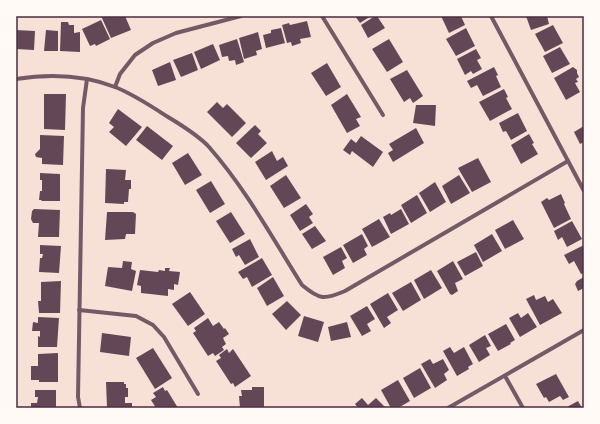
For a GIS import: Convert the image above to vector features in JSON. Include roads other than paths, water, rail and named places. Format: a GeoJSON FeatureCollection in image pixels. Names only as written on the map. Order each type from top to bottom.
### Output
{"type":"FeatureCollection","features":[{"type":"Feature","properties":{"kind":"street"},"geometry":{"type":"LineString","coordinates":[[115,87],[120,74],[135,55],[153,43],[176,33],[241,16]]}},
{"type":"Feature","properties":{"kind":"street"},"geometry":{"type":"LineString","coordinates":[[322,16],[383,115]]}},
{"type":"Feature","properties":{"kind":"street"},"geometry":{"type":"LineString","coordinates":[[491,16],[583,188]]}},
{"type":"Feature","properties":{"kind":"street"},"geometry":{"type":"LineString","coordinates":[[16,79],[31,76],[51,76],[87,79],[115,87],[181,125],[208,146],[235,178],[302,285],[314,295],[324,298],[345,291],[568,161]]}},
{"type":"Feature","properties":{"kind":"street"},"geometry":{"type":"LineString","coordinates":[[80,408],[78,396],[83,108],[87,79]]}},
{"type":"Feature","properties":{"kind":"street"},"geometry":{"type":"LineString","coordinates":[[79,310],[136,316],[153,325],[164,337],[198,394]]}},
{"type":"Feature","properties":{"kind":"street"},"geometry":{"type":"LineString","coordinates":[[448,408],[584,330]]}},
{"type":"Feature","properties":{"kind":"street"},"geometry":{"type":"LineString","coordinates":[[505,376],[523,408]]}}]}
